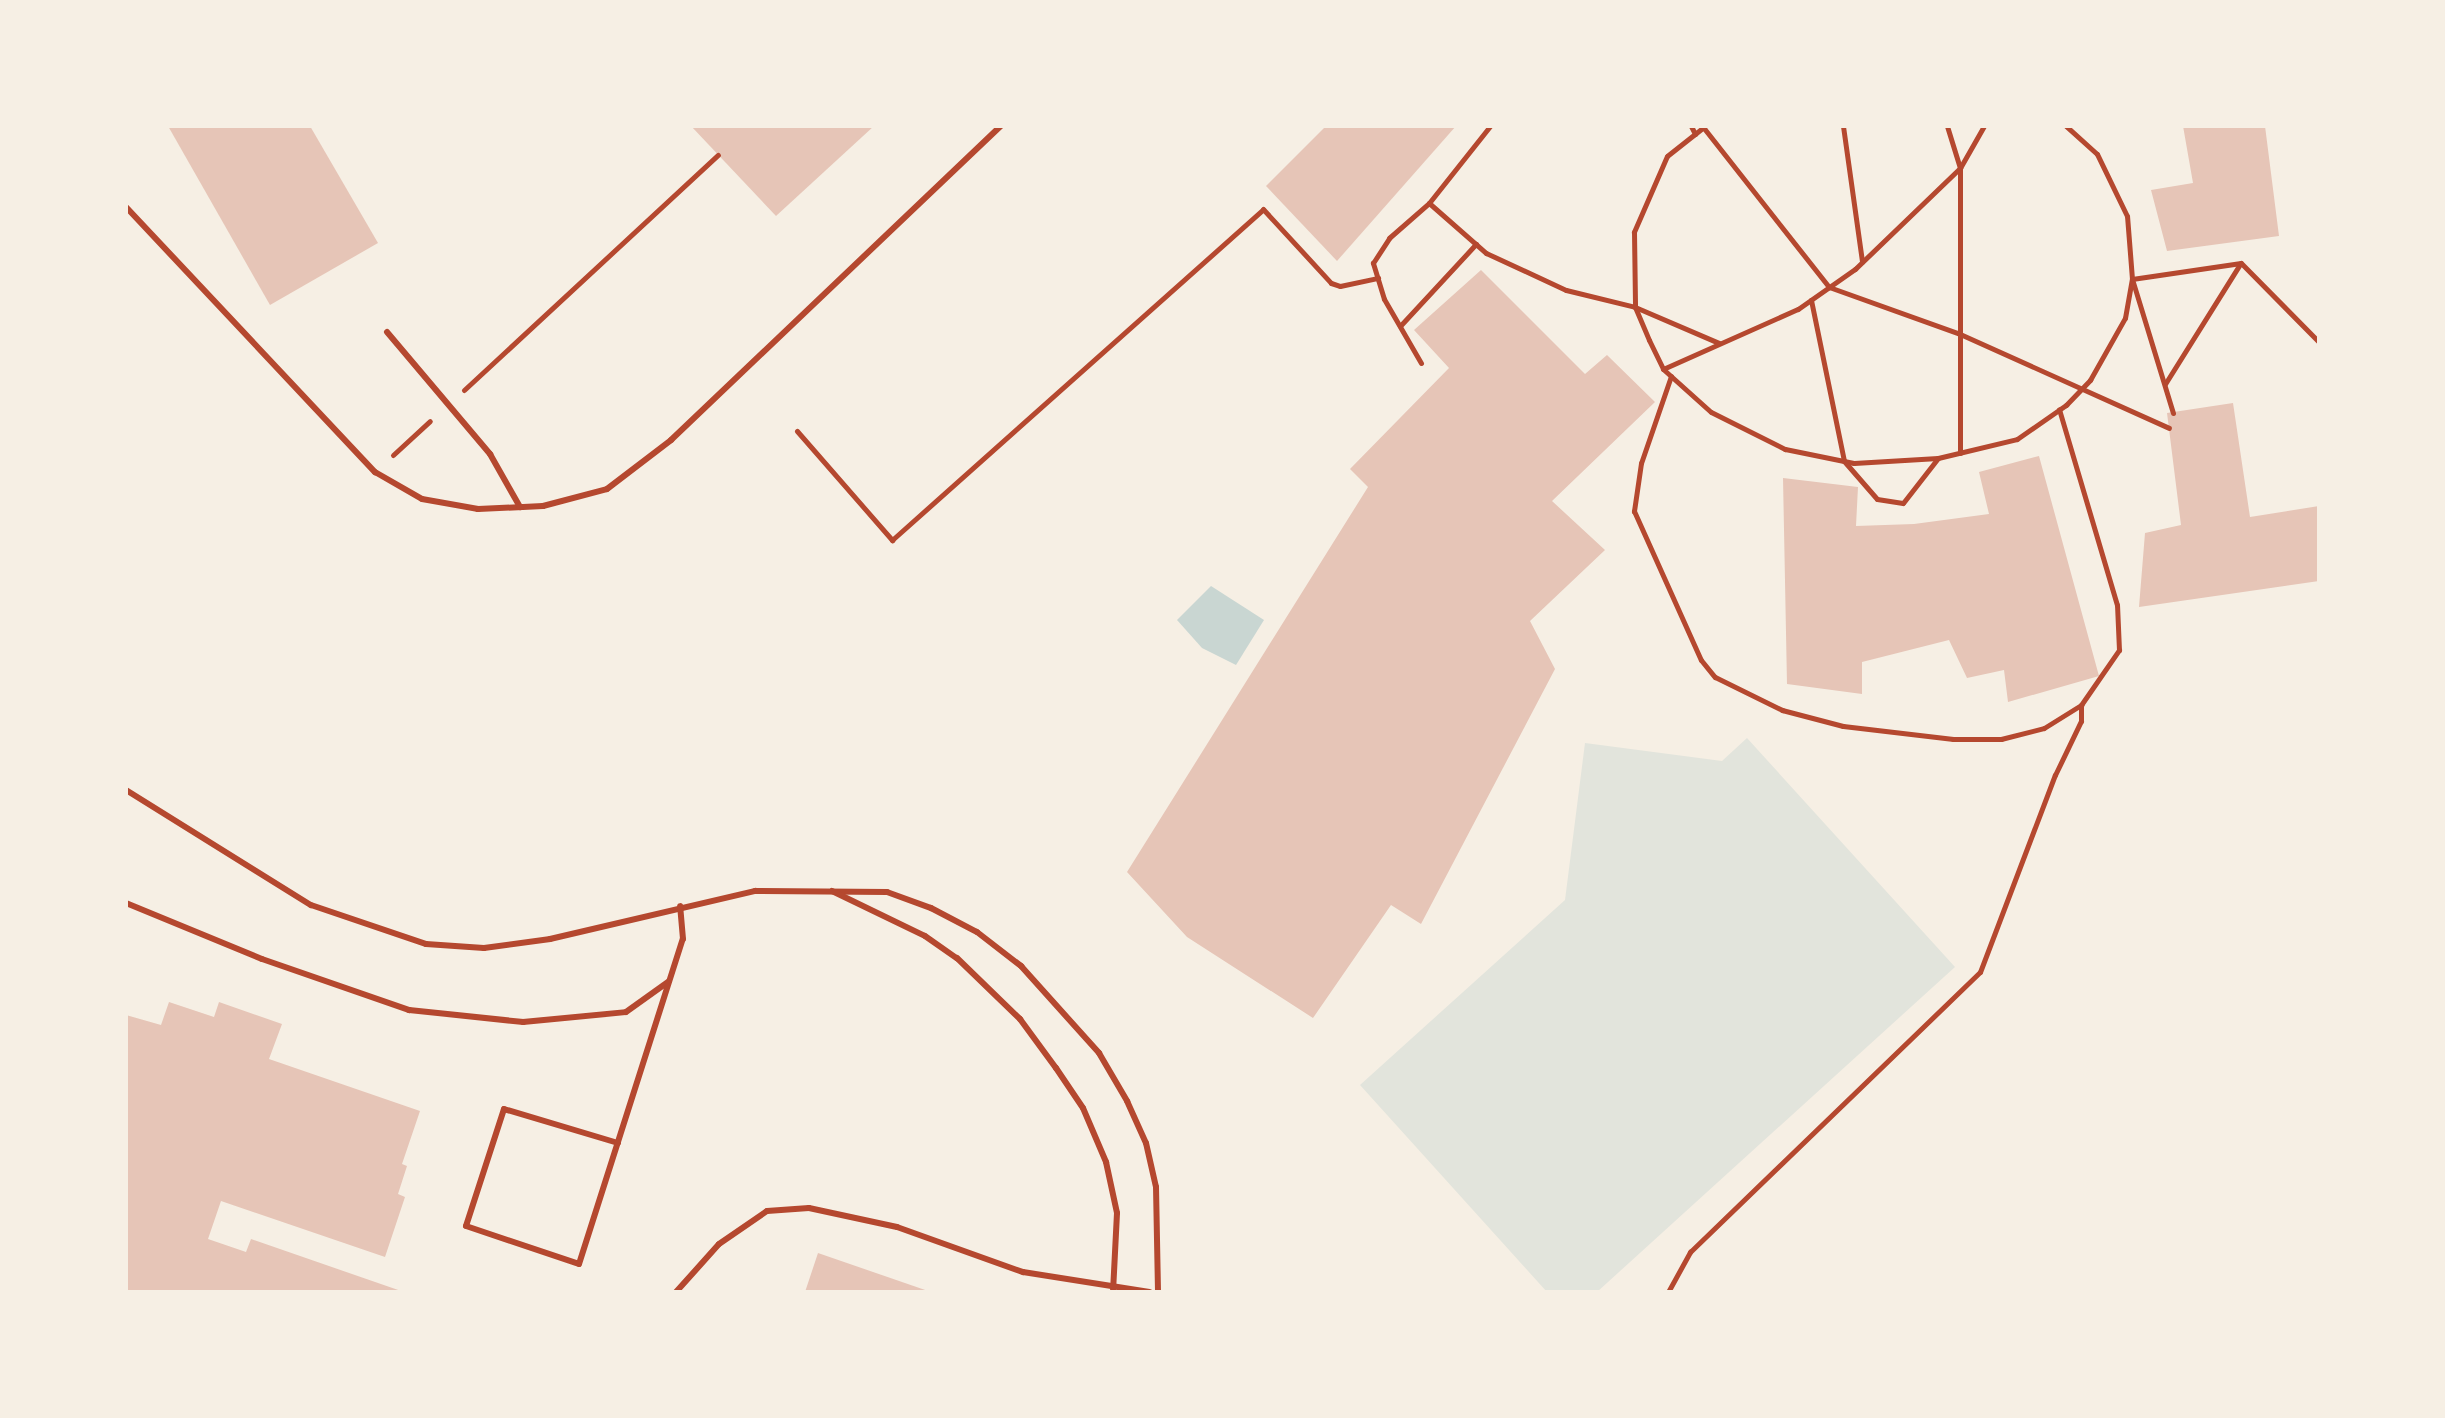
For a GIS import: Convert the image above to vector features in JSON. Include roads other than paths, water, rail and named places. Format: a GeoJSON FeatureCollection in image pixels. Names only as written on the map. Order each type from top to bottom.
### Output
{"type":"FeatureCollection","features":[{"type":"Feature","properties":{"kind":"lane"},"geometry":{"type":"LineString","coordinates":[[126,207],[375,472],[422,499],[478,509],[520,507],[607,489],[661,448],[1001,126]]}},
{"type":"Feature","properties":{"kind":"lane"},"geometry":{"type":"LineString","coordinates":[[387,332],[490,454],[520,507]]}},
{"type":"Feature","properties":{"kind":"lane"},"geometry":{"type":"LineString","coordinates":[[126,790],[311,905],[426,944],[484,948],[550,939],[680,906],[755,891],[887,892],[931,908],[977,932],[1062,1007],[1099,1053],[1146,1143],[1159,1225],[1158,1292]]}},
{"type":"Feature","properties":{"kind":"lane"},"geometry":{"type":"LineString","coordinates":[[829,890],[925,936],[957,958],[1020,1019],[1056,1068],[1083,1108],[1106,1162],[1117,1213],[1114,1290]]}},
{"type":"Feature","properties":{"kind":"lane"},"geometry":{"type":"LineString","coordinates":[[126,903],[262,959],[409,1010],[523,1022],[626,1012],[668,982]]}},
{"type":"Feature","properties":{"kind":"lane"},"geometry":{"type":"LineString","coordinates":[[618,1143],[504,1109],[466,1226],[579,1264],[618,1143],[668,982],[683,939],[680,906]]}},
{"type":"Feature","properties":{"kind":"lane"},"geometry":{"type":"LineString","coordinates":[[676,1292],[719,1244],[767,1211],[809,1208],[897,1227],[1023,1272],[1114,1290],[1149,1292]]}}]}
